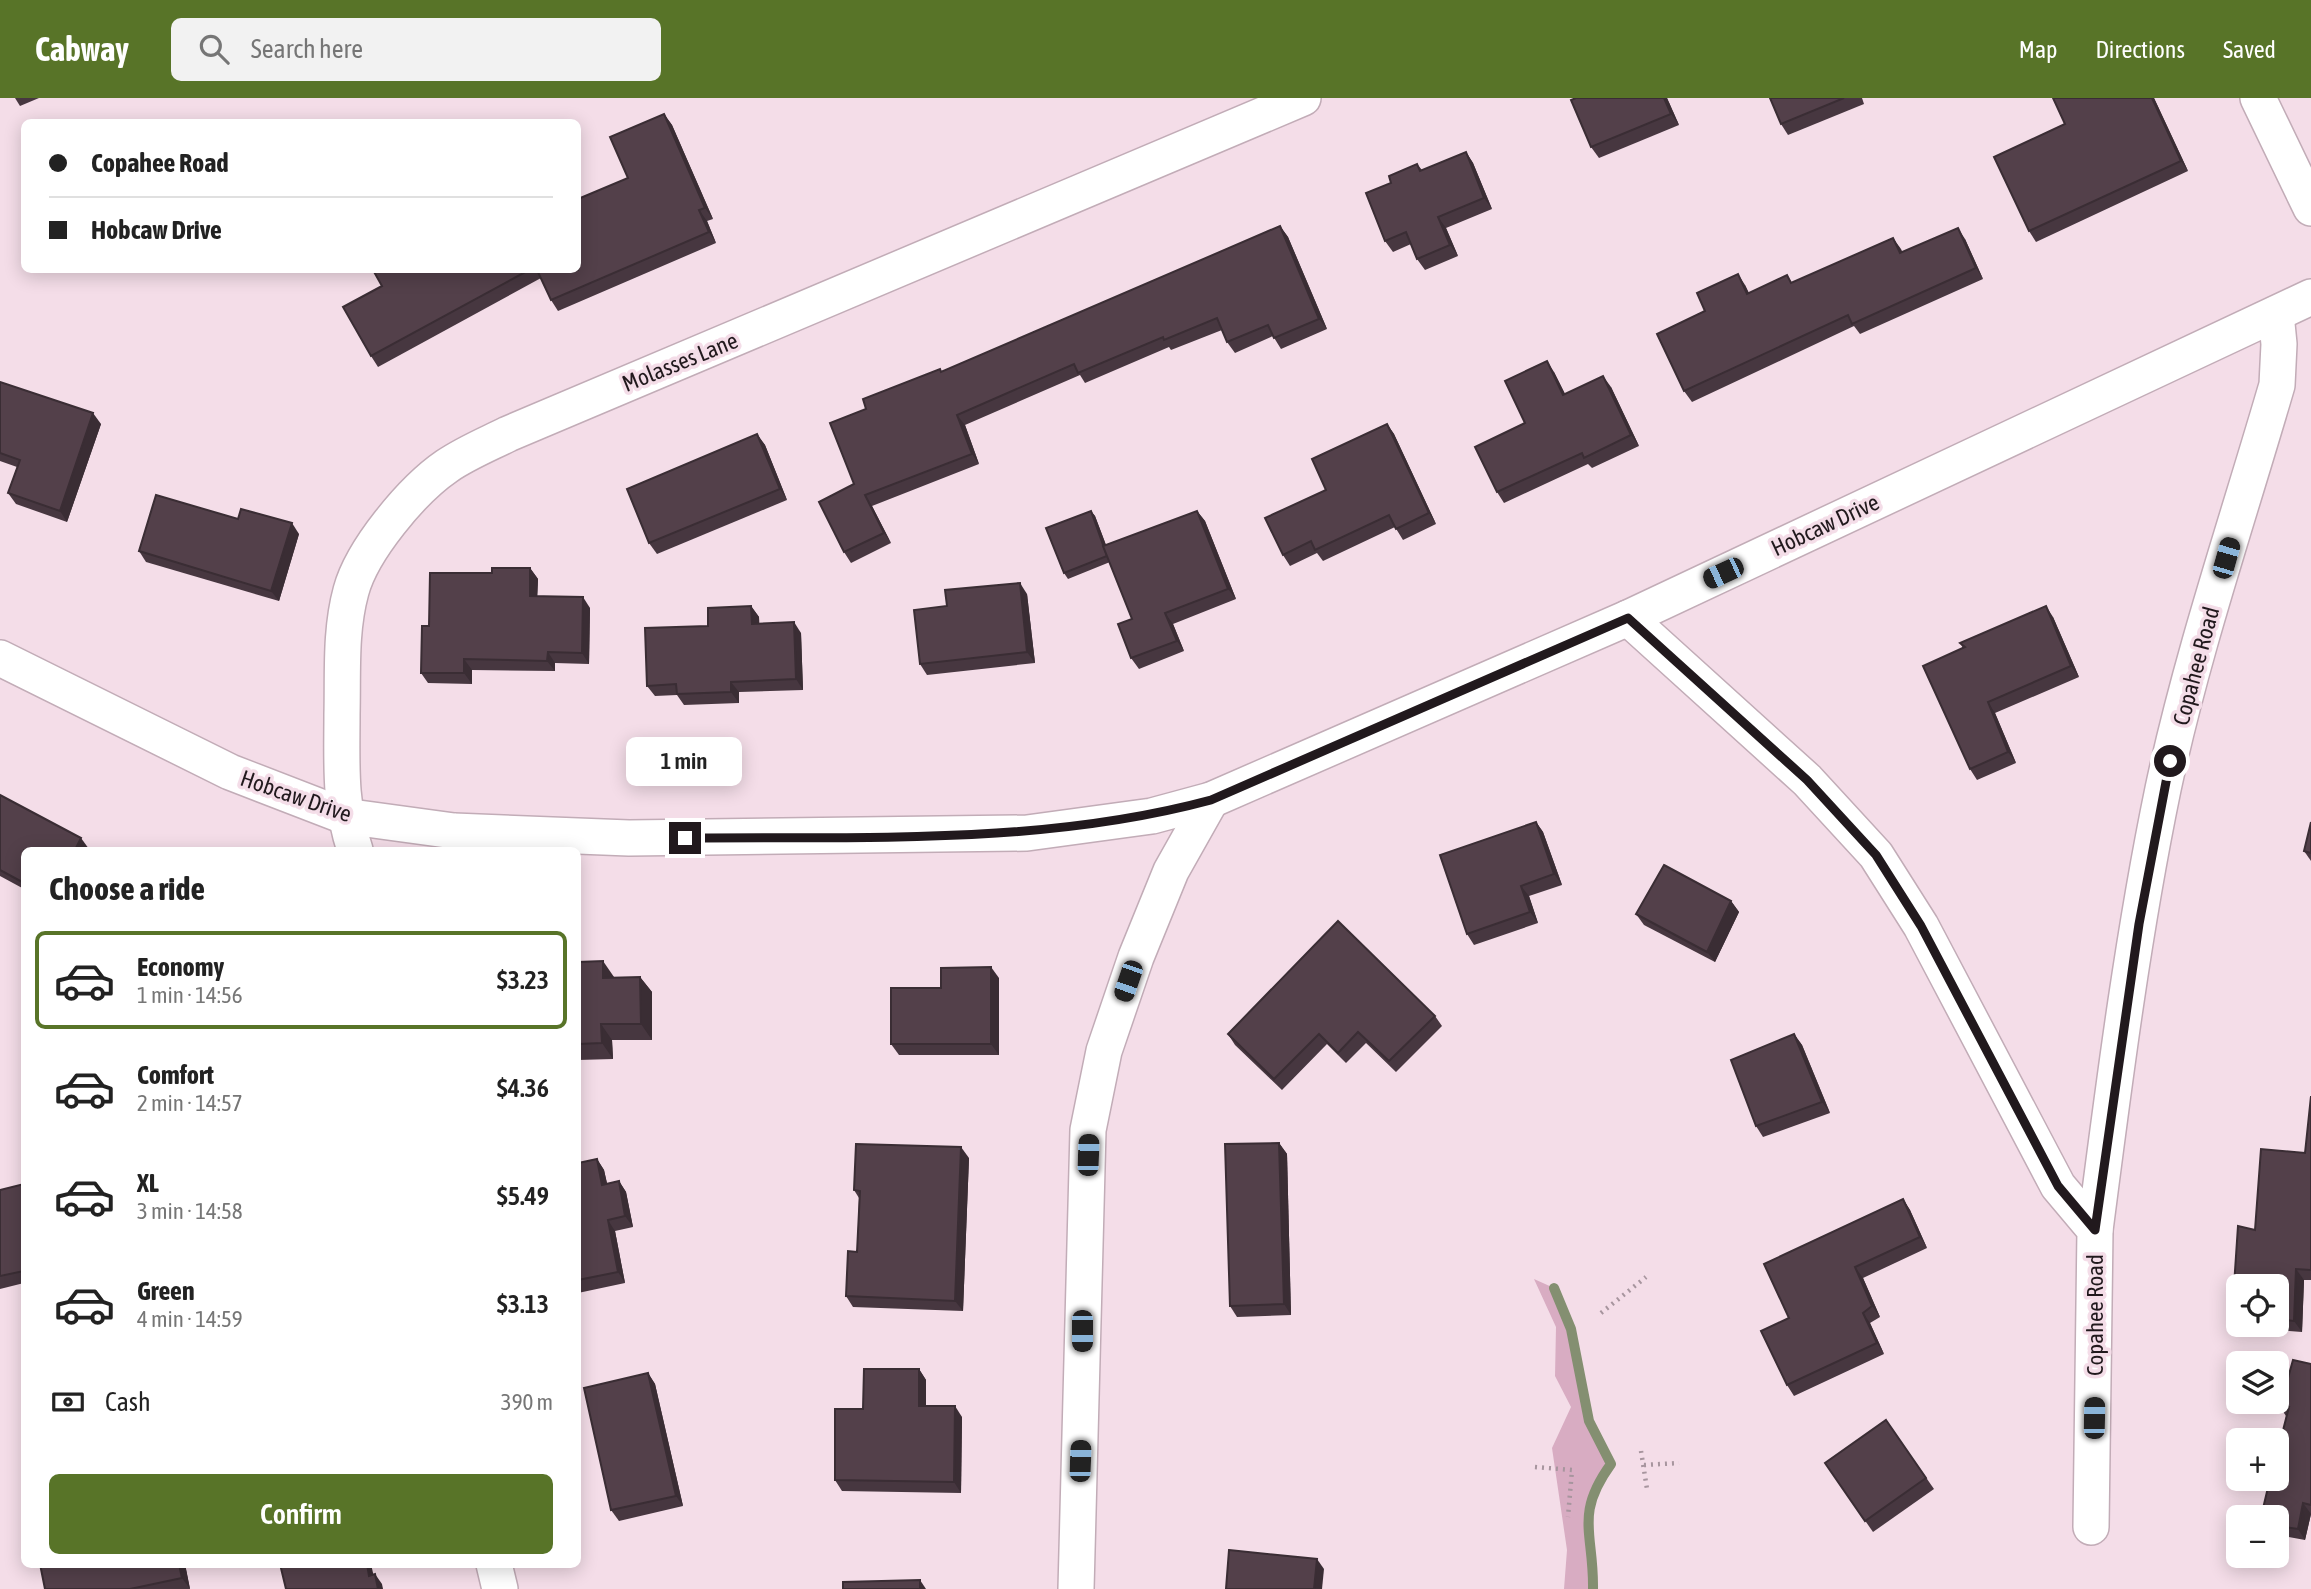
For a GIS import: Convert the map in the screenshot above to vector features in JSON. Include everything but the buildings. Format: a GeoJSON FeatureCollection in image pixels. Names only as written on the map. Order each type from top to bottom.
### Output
{"type":"FeatureCollection","features":[{"type":"Feature","properties":{"kind":"street","name":"Molasses Lane"},"geometry":{"type":"LineString","coordinates":[[354,847],[344,816],[341,780],[343,638],[351,590],[371,548],[421,487],[447,466],[508,434],[1303,98]]}},
{"type":"Feature","properties":{"kind":"street"},"geometry":{"type":"LineString","coordinates":[[2258,98],[2311,208]]}},
{"type":"Feature","properties":{"kind":"street","name":"Hobcaw Drive"},"geometry":{"type":"LineString","coordinates":[[0,658],[230,772],[344,816],[453,831],[629,838],[892,836],[1062,829],[1152,816],[1211,800],[1628,618],[2311,297]]}},
{"type":"Feature","properties":{"kind":"street","name":"Copahee Road"},"geometry":{"type":"LineString","coordinates":[[2091,1527],[2095,1230],[2117,1063],[2164,788],[2190,681],[2277,385],[2279,344],[2276,314]]}},
{"type":"Feature","properties":{"kind":"street","name":"Copahee Road"},"geometry":{"type":"LineString","coordinates":[[1628,618],[1807,780],[1876,855],[1921,926],[2058,1186],[2095,1230]]}},
{"type":"Feature","properties":{"kind":"street"},"geometry":{"type":"LineString","coordinates":[[1076,1589],[1088,1130],[1104,1051],[1136,957],[1171,871],[1211,800]]}},
{"type":"Feature","properties":{"kind":"street"},"geometry":{"type":"LineString","coordinates":[[495,1568],[500,1589]]}},
{"type":"Feature","properties":{"kind":"path"},"geometry":{"type":"LineString","coordinates":[[1601,1313],[1646,1277]]}},
{"type":"Feature","properties":{"kind":"path"},"geometry":{"type":"LineString","coordinates":[[1641,1451],[1647,1489]]}},
{"type":"Feature","properties":{"kind":"path"},"geometry":{"type":"LineString","coordinates":[[1644,1465],[1679,1462]]}},
{"type":"Feature","properties":{"kind":"path"},"geometry":{"type":"LineString","coordinates":[[1535,1467],[1572,1470],[1568,1517]]}},
{"type":"Feature","properties":{"kind":"shaded area"},"geometry":{"type":"Polygon","coordinates":[[[1534,1279],[1554,1288],[1571,1329],[1589,1421],[1611,1464],[1593,1497],[1590,1511],[1593,1589],[1564,1589],[1567,1550],[1552,1448],[1571,1407],[1555,1376],[1556,1327],[1534,1279]]]}},
{"type":"Feature","properties":{"kind":"waterway"},"geometry":{"type":"LineString","coordinates":[[1554,1288],[1571,1329],[1589,1421],[1611,1464],[1600,1482],[1589,1511],[1593,1589]]}},
{"type":"Feature","properties":{"kind":"route"},"geometry":{"type":"LineString","coordinates":[[685,838],[1027,833],[1152,816],[1211,800],[1628,618],[1807,780],[1876,855],[1921,926],[2058,1186],[2095,1230],[2139,924],[2170,761]]}}]}
